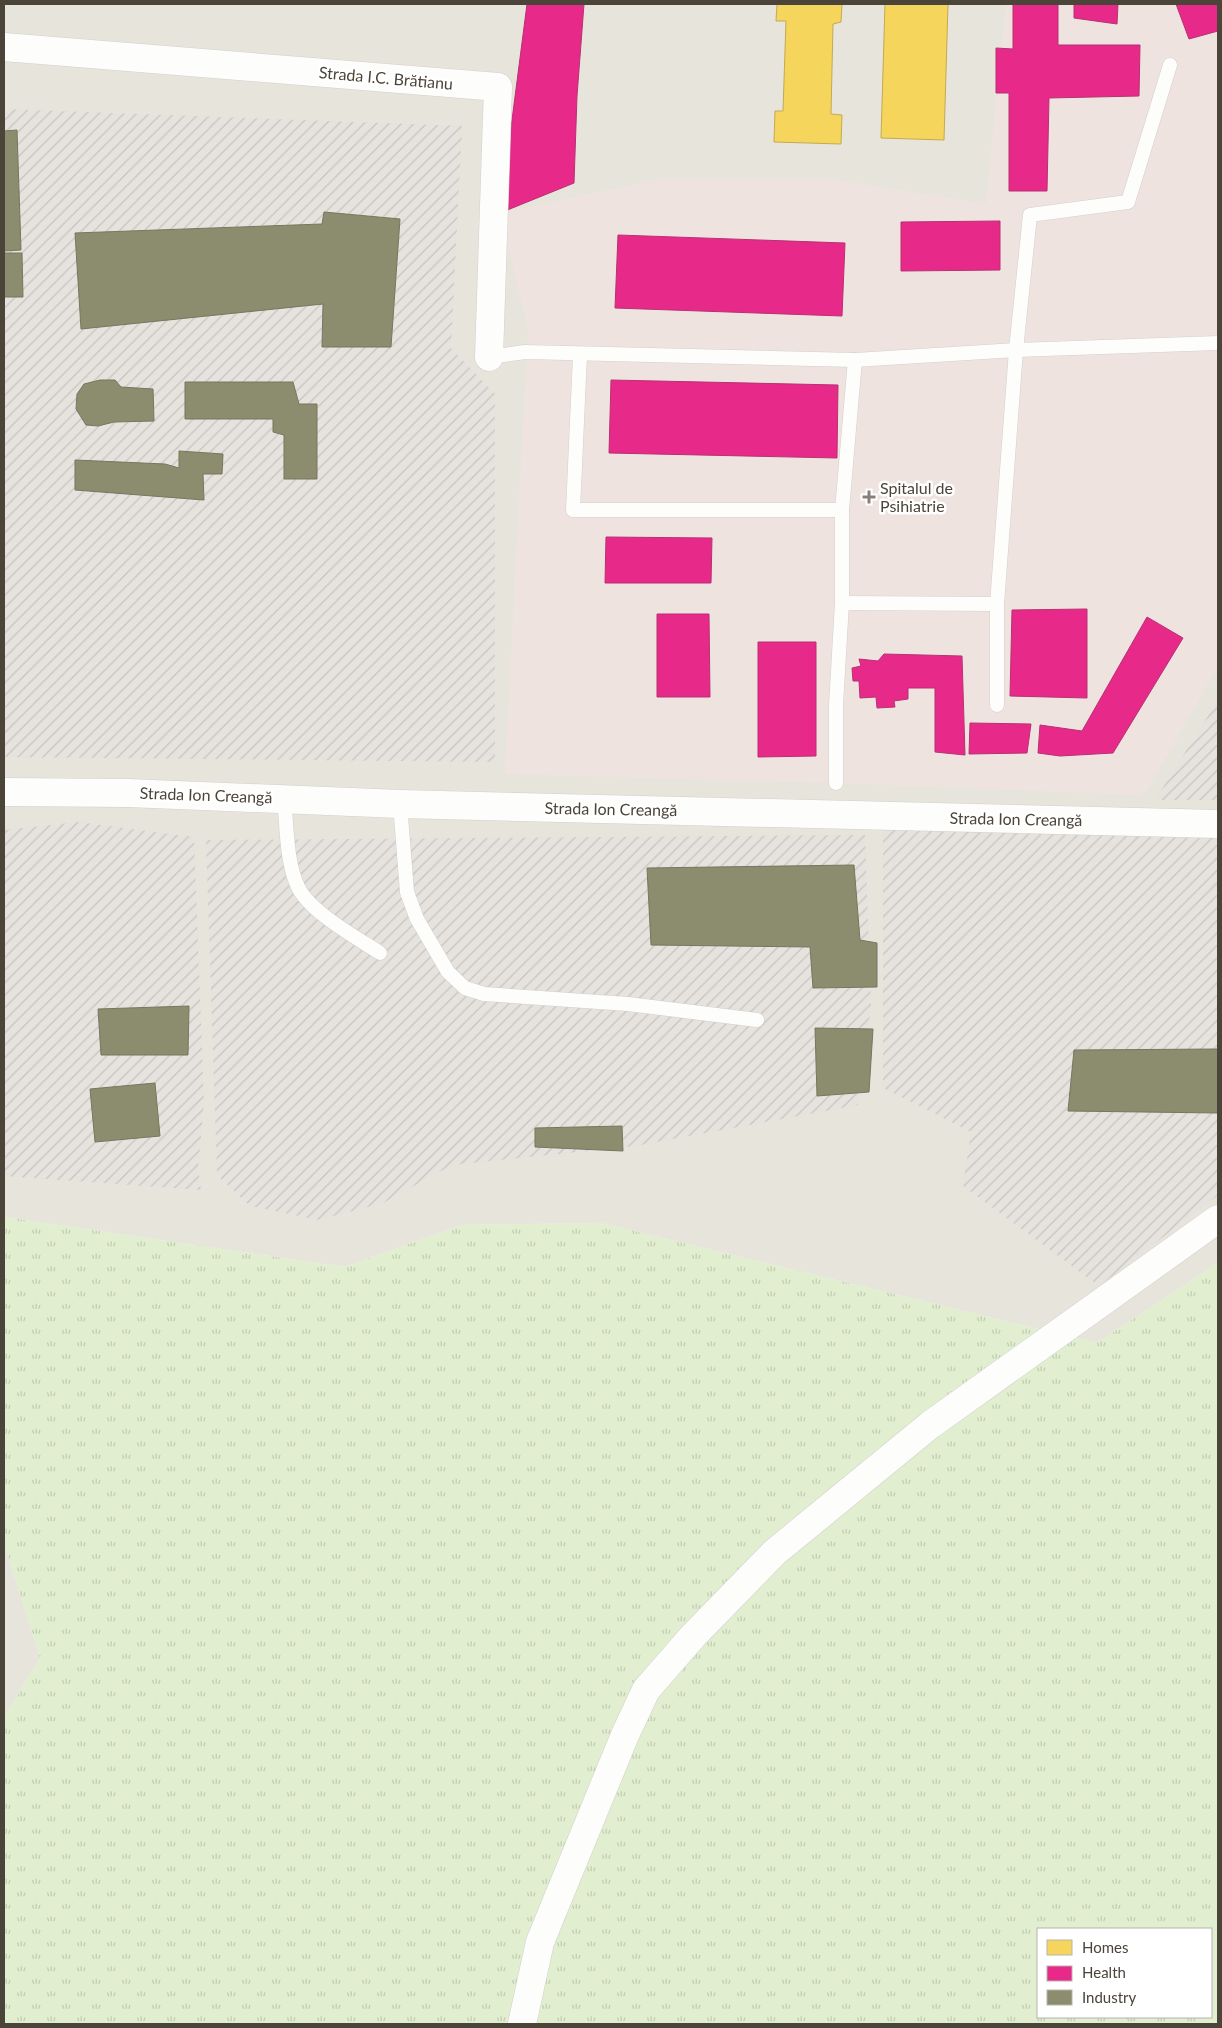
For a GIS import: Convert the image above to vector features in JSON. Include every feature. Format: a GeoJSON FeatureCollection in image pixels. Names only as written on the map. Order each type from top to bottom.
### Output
{"type":"FeatureCollection","features":[{"type":"Feature","properties":{"kind":"street","name":"Strada I.C. Brătianu"},"geometry":{"type":"LineString","coordinates":[[4,47],[498,87],[489,357]]}},
{"type":"Feature","properties":{"kind":"street","name":"Strada Ion Creangă"},"geometry":{"type":"LineString","coordinates":[[4,792],[128,793],[400,804],[1218,824]]}},
{"type":"Feature","properties":{"kind":"street"},"geometry":{"type":"LineString","coordinates":[[522,2024],[540,1942],[625,1735],[646,1690],[693,1636],[775,1552],[930,1426],[1218,1218]]}},
{"type":"Feature","properties":{"kind":"lane"},"geometry":{"type":"LineString","coordinates":[[997,705],[997,604],[1016,350],[1030,215],[1128,202],[1170,65]]}},
{"type":"Feature","properties":{"kind":"lane"},"geometry":{"type":"LineString","coordinates":[[489,357],[525,352],[855,360],[1016,350],[1218,342]]}},
{"type":"Feature","properties":{"kind":"lane"},"geometry":{"type":"LineString","coordinates":[[580,354],[572,510],[842,510]]}},
{"type":"Feature","properties":{"kind":"lane"},"geometry":{"type":"LineString","coordinates":[[836,783],[836,705],[842,603],[842,510],[855,360]]}},
{"type":"Feature","properties":{"kind":"lane"},"geometry":{"type":"LineString","coordinates":[[842,603],[997,604]]}},
{"type":"Feature","properties":{"kind":"lane"},"geometry":{"type":"LineString","coordinates":[[284,798],[291,867],[299,890],[315,908],[380,953]]}},
{"type":"Feature","properties":{"kind":"lane"},"geometry":{"type":"LineString","coordinates":[[400,804],[407,892],[418,918],[448,972],[465,988],[484,994],[628,1004],[757,1020]]}},
{"type":"Feature","properties":{"kind":"shaded area"},"geometry":{"type":"Polygon","coordinates":[[[4,4],[1218,4],[1218,1263],[1097,1343],[601,1223],[462,1225],[344,1267],[4,1217],[4,4]]]}},
{"type":"Feature","properties":{"kind":"shaded area","name":"Spitalul de Psihiatrie"},"geometry":{"type":"Polygon","coordinates":[[[1006,4],[1218,4],[1218,666],[1144,795],[836,783],[505,774],[528,329],[500,213],[660,179],[830,179],[986,204],[1006,4]]]}},
{"type":"Feature","properties":{"kind":"shaded area"},"geometry":{"type":"Polygon","coordinates":[[[4,109],[462,126],[451,348],[495,394],[495,762],[4,757],[4,109]]]}},
{"type":"Feature","properties":{"kind":"shaded area"},"geometry":{"type":"Polygon","coordinates":[[[1218,700],[1218,800],[1155,800],[1218,700]]]}},
{"type":"Feature","properties":{"kind":"shaded area"},"geometry":{"type":"Polygon","coordinates":[[[78,822],[194,837],[204,1103],[198,1169],[201,1190],[4,1176],[4,830],[78,822]]]}},
{"type":"Feature","properties":{"kind":"shaded area"},"geometry":{"type":"Polygon","coordinates":[[[883,829],[1218,835],[1218,1195],[1099,1286],[963,1186],[971,1132],[883,1088],[883,829]]]}},
{"type":"Feature","properties":{"kind":"shaded area"},"geometry":{"type":"Polygon","coordinates":[[[865,835],[871,1007],[858,1105],[635,1146],[452,1165],[383,1203],[318,1220],[250,1206],[217,1175],[206,840],[865,835]]]}},
{"type":"Feature","properties":{"kind":"shaded area"},"geometry":{"type":"Polygon","coordinates":[[[4,1543],[40,1658],[4,1718],[4,1543]]]}},
{"type":"Feature","properties":{"kind":"green space"},"geometry":{"type":"Polygon","coordinates":[[[4,1217],[344,1267],[462,1225],[601,1223],[1097,1343],[1218,1263],[1218,2024],[4,2024],[4,1718],[40,1658],[4,1543],[4,1217]]]}},
{"type":"Feature","properties":{"kind":"building: Homes"},"geometry":{"type":"Polygon","coordinates":[[[777,4],[842,4],[841,22],[833,24],[831,114],[842,115],[841,144],[774,142],[775,111],[783,111],[786,21],[776,21],[777,4]]]}},
{"type":"Feature","properties":{"kind":"building: Homes"},"geometry":{"type":"Polygon","coordinates":[[[885,4],[948,4],[944,140],[881,138],[885,4]]]}},
{"type":"Feature","properties":{"kind":"building: Health"},"geometry":{"type":"Polygon","coordinates":[[[527,4],[584,4],[577,96],[574,183],[500,213],[527,4]]]}},
{"type":"Feature","properties":{"kind":"building: Health"},"geometry":{"type":"Polygon","coordinates":[[[1013,4],[1058,4],[1058,45],[1140,45],[1139,96],[1049,98],[1047,191],[1009,191],[1009,93],[996,93],[996,48],[1013,49],[1013,4]]]}},
{"type":"Feature","properties":{"kind":"building: Health"},"geometry":{"type":"Polygon","coordinates":[[[1074,4],[1118,4],[1117,24],[1074,18],[1074,4]]]}},
{"type":"Feature","properties":{"kind":"building: Health"},"geometry":{"type":"Polygon","coordinates":[[[1176,4],[1218,4],[1218,31],[1189,39],[1176,4]]]}},
{"type":"Feature","properties":{"kind":"building: Health"},"geometry":{"type":"Polygon","coordinates":[[[1000,221],[1000,270],[901,271],[901,222],[1000,221]]]}},
{"type":"Feature","properties":{"kind":"building: Health"},"geometry":{"type":"Polygon","coordinates":[[[618,235],[845,243],[842,316],[615,308],[618,235]]]}},
{"type":"Feature","properties":{"kind":"building: Health"},"geometry":{"type":"Polygon","coordinates":[[[611,380],[838,385],[837,458],[609,453],[611,380]]]}},
{"type":"Feature","properties":{"kind":"building: Health"},"geometry":{"type":"Polygon","coordinates":[[[606,537],[712,538],[711,583],[605,583],[606,537]]]}},
{"type":"Feature","properties":{"kind":"building: Health"},"geometry":{"type":"Polygon","coordinates":[[[1087,609],[1087,698],[1010,696],[1012,610],[1087,609]]]}},
{"type":"Feature","properties":{"kind":"building: Health"},"geometry":{"type":"Polygon","coordinates":[[[657,614],[709,614],[710,697],[657,697],[657,614]]]}},
{"type":"Feature","properties":{"kind":"building: Health"},"geometry":{"type":"Polygon","coordinates":[[[1147,617],[1183,638],[1113,753],[1060,756],[1038,753],[1040,725],[1082,731],[1147,617]]]}},
{"type":"Feature","properties":{"kind":"building: Health"},"geometry":{"type":"Polygon","coordinates":[[[758,642],[816,642],[816,756],[758,757],[758,642]]]}},
{"type":"Feature","properties":{"kind":"building: Health"},"geometry":{"type":"Polygon","coordinates":[[[884,654],[962,656],[965,755],[935,752],[935,688],[908,688],[908,699],[894,701],[895,707],[877,708],[876,697],[860,698],[859,681],[853,681],[852,668],[861,666],[859,659],[878,661],[884,654]]]}},
{"type":"Feature","properties":{"kind":"building: Health"},"geometry":{"type":"Polygon","coordinates":[[[970,723],[1031,724],[1027,753],[969,754],[970,723]]]}},
{"type":"Feature","properties":{"kind":"building: Industry"},"geometry":{"type":"Polygon","coordinates":[[[17,130],[21,250],[4,251],[4,131],[17,130]]]}},
{"type":"Feature","properties":{"kind":"building: Industry"},"geometry":{"type":"Polygon","coordinates":[[[324,212],[400,219],[391,347],[322,347],[323,304],[81,329],[75,233],[322,224],[324,212]]]}},
{"type":"Feature","properties":{"kind":"building: Industry"},"geometry":{"type":"Polygon","coordinates":[[[4,253],[22,253],[23,297],[4,297],[4,253]]]}},
{"type":"Feature","properties":{"kind":"building: Industry"},"geometry":{"type":"Polygon","coordinates":[[[100,380],[115,380],[121,387],[153,389],[154,421],[114,422],[98,426],[86,425],[76,409],[77,394],[84,384],[100,380]]]}},
{"type":"Feature","properties":{"kind":"building: Industry"},"geometry":{"type":"Polygon","coordinates":[[[185,382],[293,382],[299,404],[317,404],[317,479],[284,479],[284,435],[273,432],[273,419],[185,419],[185,382]]]}},
{"type":"Feature","properties":{"kind":"building: Industry"},"geometry":{"type":"Polygon","coordinates":[[[179,451],[223,454],[222,474],[203,474],[204,500],[75,490],[75,460],[165,464],[179,468],[179,451]]]}},
{"type":"Feature","properties":{"kind":"building: Industry"},"geometry":{"type":"Polygon","coordinates":[[[854,865],[860,940],[877,943],[877,987],[813,988],[810,947],[651,945],[647,868],[854,865]]]}},
{"type":"Feature","properties":{"kind":"building: Industry"},"geometry":{"type":"Polygon","coordinates":[[[189,1006],[188,1055],[101,1055],[98,1009],[189,1006]]]}},
{"type":"Feature","properties":{"kind":"building: Industry"},"geometry":{"type":"Polygon","coordinates":[[[815,1028],[873,1029],[869,1092],[817,1096],[815,1028]]]}},
{"type":"Feature","properties":{"kind":"building: Industry"},"geometry":{"type":"Polygon","coordinates":[[[1218,1049],[1218,1113],[1068,1111],[1074,1050],[1218,1049]]]}},
{"type":"Feature","properties":{"kind":"building: Industry"},"geometry":{"type":"Polygon","coordinates":[[[155,1083],[160,1136],[95,1142],[90,1089],[155,1083]]]}},
{"type":"Feature","properties":{"kind":"building: Industry"},"geometry":{"type":"Polygon","coordinates":[[[622,1126],[623,1151],[535,1147],[535,1128],[622,1126]]]}},
{"type":"Feature","properties":{"kind":"place","name":"Spitalul de Psihiatrie"},"geometry":{"type":"Point","coordinates":[869,497]}}]}
